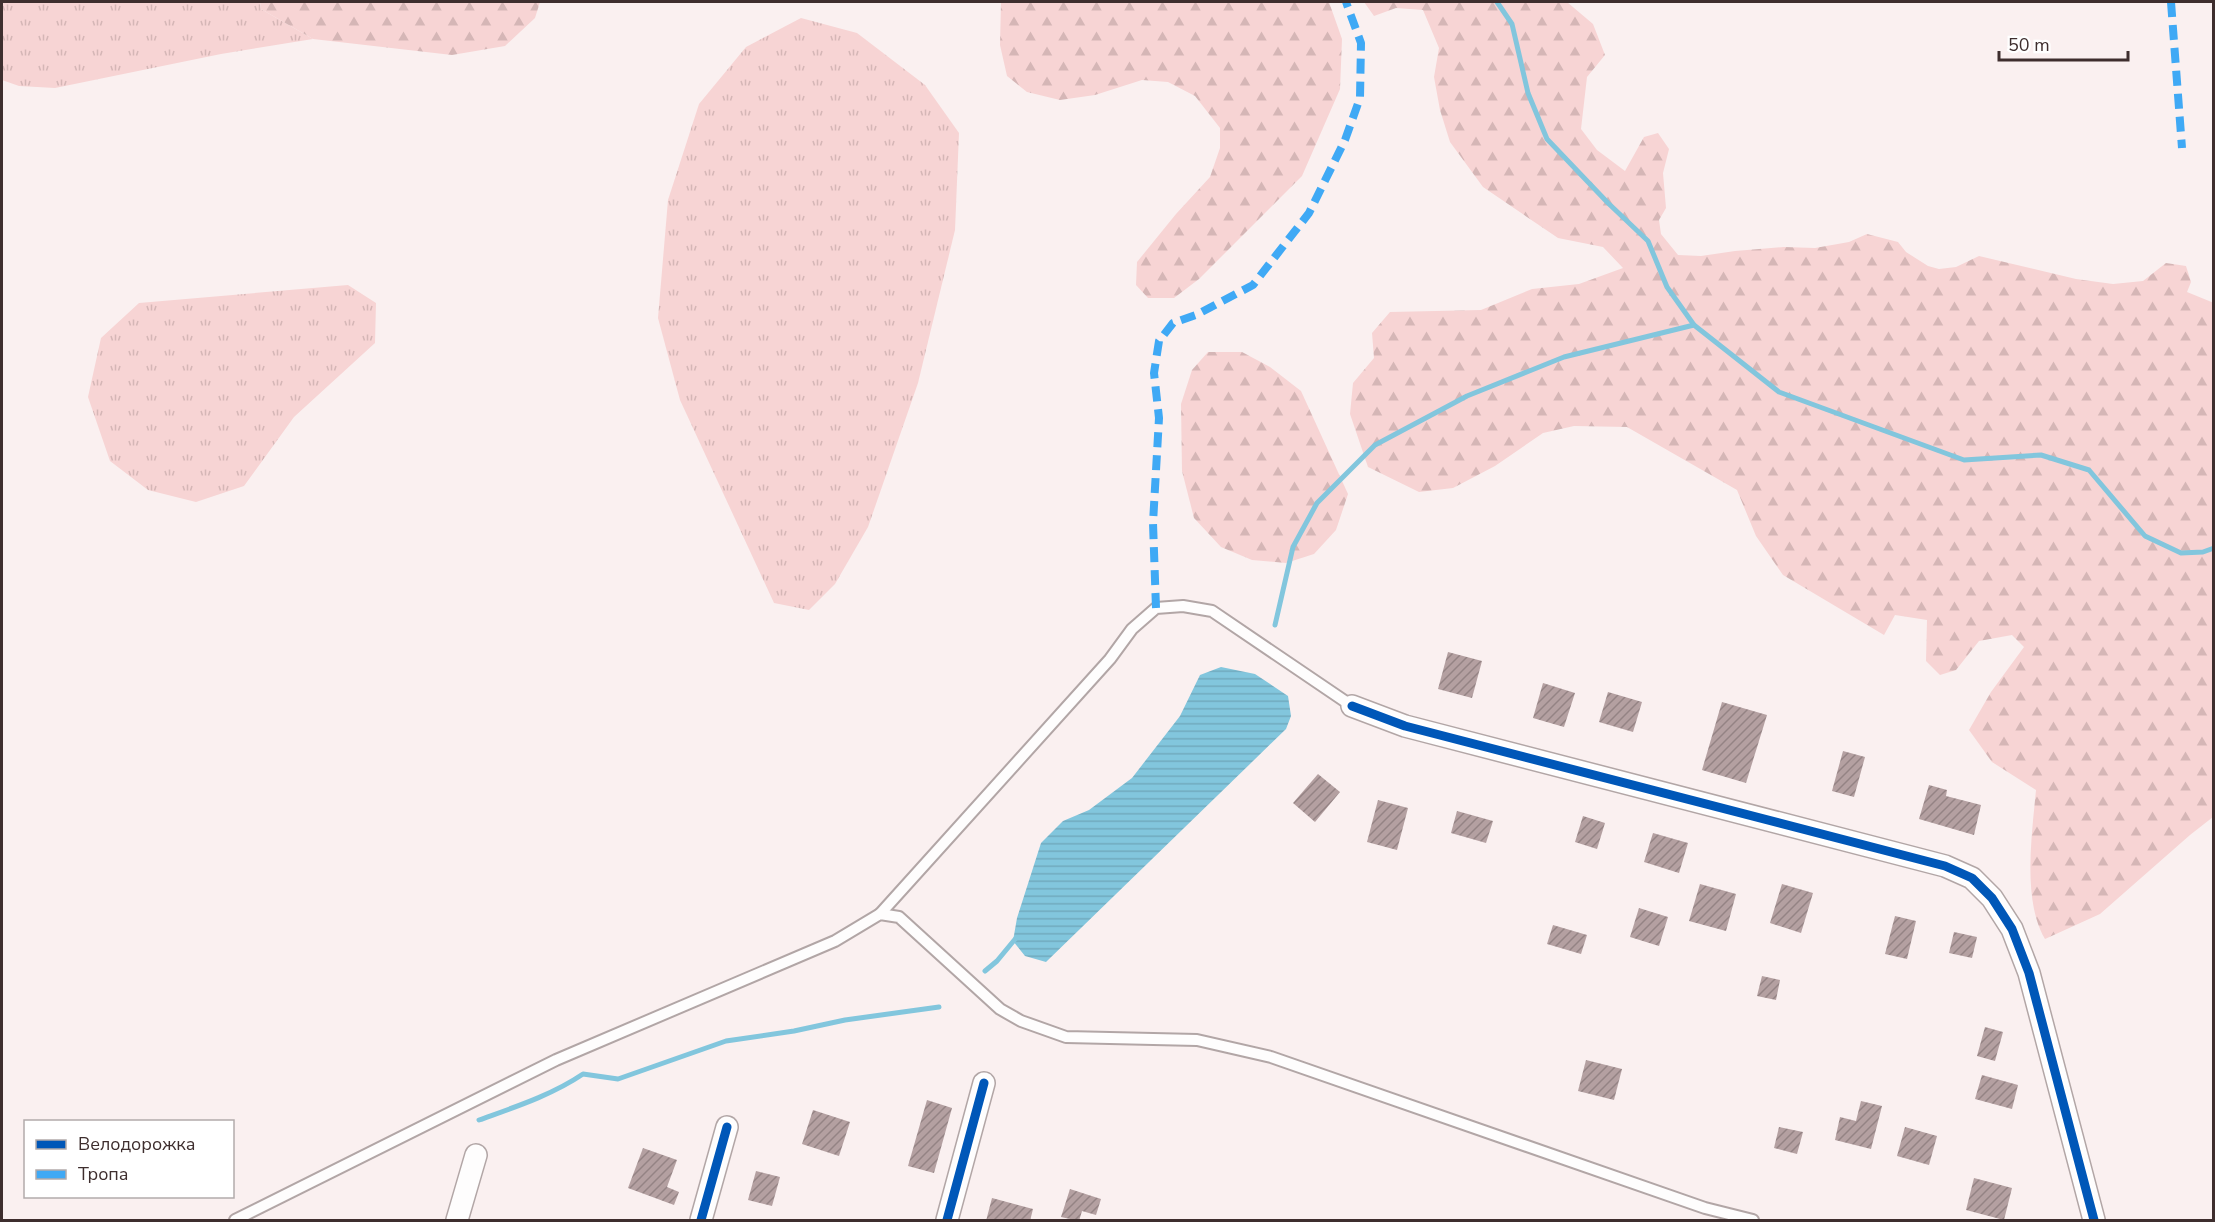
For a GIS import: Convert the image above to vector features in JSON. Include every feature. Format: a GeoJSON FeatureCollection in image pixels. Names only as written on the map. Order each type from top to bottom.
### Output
{"type":"FeatureCollection","features":[{"type":"Feature","properties":{"kind":"street"},"geometry":{"type":"LineString","coordinates":[[1352,706],[1405,726],[1945,866],[1972,878],[1992,898],[2012,929],[2029,973],[2094,1221]]}},
{"type":"Feature","properties":{"kind":"street"},"geometry":{"type":"LineString","coordinates":[[947,1221],[984,1083]]}},
{"type":"Feature","properties":{"kind":"street"},"geometry":{"type":"LineString","coordinates":[[701,1221],[727,1127]]}},
{"type":"Feature","properties":{"kind":"street"},"geometry":{"type":"LineString","coordinates":[[457,1221],[476,1155]]}},
{"type":"Feature","properties":{"kind":"lane"},"geometry":{"type":"LineString","coordinates":[[236,1221],[556,1060],[835,941],[880,914],[1110,659],[1132,629],[1156,608],[1183,606],[1212,611],[1352,706]]}},
{"type":"Feature","properties":{"kind":"lane"},"geometry":{"type":"LineString","coordinates":[[880,914],[899,917],[1000,1010],[1021,1021],[1066,1037],[1197,1040],[1271,1057],[1705,1208],[1753,1221]]}},
{"type":"Feature","properties":{"kind":"green space"},"geometry":{"type":"Polygon","coordinates":[[[2,2],[260,2],[261,9],[313,39],[221,54],[55,88],[19,86],[2,80],[2,2]]]}},
{"type":"Feature","properties":{"kind":"green space"},"geometry":{"type":"Polygon","coordinates":[[[260,2],[540,2],[535,18],[505,46],[452,55],[313,39],[261,9],[260,2]]]}},
{"type":"Feature","properties":{"kind":"green space"},"geometry":{"type":"Polygon","coordinates":[[[1001,2],[1329,2],[1342,39],[1340,89],[1302,176],[1199,279],[1174,298],[1148,298],[1136,285],[1137,262],[1210,177],[1220,148],[1220,128],[1195,96],[1168,82],[1142,80],[1095,95],[1060,100],[1027,92],[1007,76],[1000,45],[1001,2]]]}},
{"type":"Feature","properties":{"kind":"green space"},"geometry":{"type":"Polygon","coordinates":[[[1364,2],[1567,2],[1593,24],[1605,55],[1587,77],[1581,129],[1597,150],[1625,171],[1644,137],[1658,133],[1669,149],[1663,173],[1666,208],[1659,220],[1661,234],[1678,255],[1701,256],[1784,247],[1815,248],[1849,242],[1867,234],[1898,242],[1906,252],[1928,266],[1939,269],[1956,267],[1979,256],[2076,279],[2113,284],[2143,281],[2166,263],[2186,266],[2191,282],[2187,292],[2214,303],[2213,817],[2100,914],[2045,939],[2033,905],[2031,886],[2031,846],[2036,790],[1992,762],[1969,730],[1991,692],[2024,647],[2012,635],[1979,641],[1956,670],[1940,675],[1926,661],[1927,620],[1895,615],[1884,635],[1783,575],[1756,536],[1737,490],[1627,427],[1574,426],[1543,433],[1495,466],[1453,488],[1419,492],[1368,467],[1350,414],[1353,383],[1374,358],[1372,333],[1390,312],[1481,310],[1532,289],[1579,284],[1623,268],[1603,247],[1558,238],[1483,187],[1450,142],[1440,110],[1434,77],[1439,48],[1423,10],[1396,8],[1374,16],[1364,2]]]}},
{"type":"Feature","properties":{"kind":"green space"},"geometry":{"type":"Polygon","coordinates":[[[801,18],[857,33],[925,85],[959,133],[955,230],[918,383],[868,527],[835,584],[809,610],[774,603],[680,400],[658,318],[668,200],[699,104],[746,47],[801,18]]]}},
{"type":"Feature","properties":{"kind":"green space"},"geometry":{"type":"Polygon","coordinates":[[[348,285],[376,303],[375,343],[294,417],[244,486],[196,502],[148,490],[110,461],[88,397],[101,338],[139,303],[348,285]]]}},
{"type":"Feature","properties":{"kind":"green space"},"geometry":{"type":"Polygon","coordinates":[[[1208,352],[1242,352],[1270,367],[1301,391],[1348,494],[1336,530],[1314,554],[1286,563],[1252,560],[1221,547],[1194,518],[1182,471],[1181,404],[1192,370],[1208,352]]]}},
{"type":"Feature","properties":{"kind":"water"},"geometry":{"type":"Polygon","coordinates":[[[1221,667],[1255,674],[1288,696],[1291,716],[1286,729],[1046,962],[1025,956],[1013,941],[1017,918],[1041,843],[1063,821],[1089,810],[1132,778],[1180,716],[1200,675],[1221,667]]]}},
{"type":"Feature","properties":{"kind":"building"},"geometry":{"type":"Polygon","coordinates":[[[1448,652],[1482,661],[1472,698],[1438,689],[1448,652]]]}},
{"type":"Feature","properties":{"kind":"building"},"geometry":{"type":"Polygon","coordinates":[[[1543,683],[1575,693],[1564,727],[1533,718],[1543,683]]]}},
{"type":"Feature","properties":{"kind":"building"},"geometry":{"type":"Polygon","coordinates":[[[1608,692],[1642,702],[1633,732],[1599,722],[1608,692]]]}},
{"type":"Feature","properties":{"kind":"building"},"geometry":{"type":"Polygon","coordinates":[[[1722,702],[1767,715],[1746,783],[1702,770],[1722,702]]]}},
{"type":"Feature","properties":{"kind":"building"},"geometry":{"type":"Polygon","coordinates":[[[1843,751],[1865,757],[1854,797],[1832,791],[1843,751]]]}},
{"type":"Feature","properties":{"kind":"building"},"geometry":{"type":"Polygon","coordinates":[[[1318,774],[1340,792],[1315,822],[1293,803],[1318,774]]]}},
{"type":"Feature","properties":{"kind":"building"},"geometry":{"type":"Polygon","coordinates":[[[1929,785],[1947,790],[1946,796],[1981,805],[1974,835],[1919,819],[1929,785]]]}},
{"type":"Feature","properties":{"kind":"building"},"geometry":{"type":"Polygon","coordinates":[[[1378,800],[1408,808],[1397,850],[1367,842],[1378,800]]]}},
{"type":"Feature","properties":{"kind":"building"},"geometry":{"type":"Polygon","coordinates":[[[1457,811],[1493,821],[1486,843],[1451,833],[1457,811]]]}},
{"type":"Feature","properties":{"kind":"building"},"geometry":{"type":"Polygon","coordinates":[[[1583,816],[1605,823],[1597,849],[1575,842],[1583,816]]]}},
{"type":"Feature","properties":{"kind":"building"},"geometry":{"type":"Polygon","coordinates":[[[1653,833],[1688,843],[1679,873],[1644,862],[1653,833]]]}},
{"type":"Feature","properties":{"kind":"building"},"geometry":{"type":"Polygon","coordinates":[[[1700,884],[1736,894],[1726,931],[1689,921],[1700,884]]]}},
{"type":"Feature","properties":{"kind":"building"},"geometry":{"type":"Polygon","coordinates":[[[1782,884],[1813,893],[1801,933],[1770,923],[1782,884]]]}},
{"type":"Feature","properties":{"kind":"building"},"geometry":{"type":"Polygon","coordinates":[[[1639,908],[1668,917],[1659,946],[1630,937],[1639,908]]]}},
{"type":"Feature","properties":{"kind":"building"},"geometry":{"type":"Polygon","coordinates":[[[1895,916],[1916,921],[1907,959],[1885,954],[1895,916]]]}},
{"type":"Feature","properties":{"kind":"building"},"geometry":{"type":"Polygon","coordinates":[[[1553,925],[1587,935],[1581,954],[1547,944],[1553,925]]]}},
{"type":"Feature","properties":{"kind":"building"},"geometry":{"type":"Polygon","coordinates":[[[1954,932],[1977,937],[1972,958],[1949,953],[1954,932]]]}},
{"type":"Feature","properties":{"kind":"building"},"geometry":{"type":"Polygon","coordinates":[[[1762,976],[1780,980],[1776,1000],[1757,996],[1762,976]]]}},
{"type":"Feature","properties":{"kind":"building"},"geometry":{"type":"Polygon","coordinates":[[[1985,1027],[2003,1032],[1995,1061],[1977,1056],[1985,1027]]]}},
{"type":"Feature","properties":{"kind":"building"},"geometry":{"type":"Polygon","coordinates":[[[1586,1060],[1622,1069],[1614,1100],[1578,1091],[1586,1060]]]}},
{"type":"Feature","properties":{"kind":"building"},"geometry":{"type":"Polygon","coordinates":[[[1982,1075],[2018,1085],[2012,1109],[1975,1099],[1982,1075]]]}},
{"type":"Feature","properties":{"kind":"building"},"geometry":{"type":"Polygon","coordinates":[[[927,1100],[952,1108],[934,1173],[908,1166],[927,1100]]]}},
{"type":"Feature","properties":{"kind":"building"},"geometry":{"type":"Polygon","coordinates":[[[1861,1101],[1882,1106],[1871,1149],[1835,1140],[1840,1117],[1856,1121],[1861,1101]]]}},
{"type":"Feature","properties":{"kind":"building"},"geometry":{"type":"Polygon","coordinates":[[[813,1110],[850,1122],[839,1156],[802,1144],[813,1110]]]}},
{"type":"Feature","properties":{"kind":"building"},"geometry":{"type":"Polygon","coordinates":[[[1779,1127],[1803,1132],[1797,1154],[1774,1148],[1779,1127]]]}},
{"type":"Feature","properties":{"kind":"building"},"geometry":{"type":"Polygon","coordinates":[[[1905,1127],[1937,1136],[1929,1165],[1897,1156],[1905,1127]]]}},
{"type":"Feature","properties":{"kind":"building"},"geometry":{"type":"Polygon","coordinates":[[[643,1148],[677,1160],[667,1187],[679,1192],[674,1205],[628,1188],[643,1148]]]}},
{"type":"Feature","properties":{"kind":"building"},"geometry":{"type":"Polygon","coordinates":[[[756,1171],[780,1177],[772,1206],[748,1200],[756,1171]]]}},
{"type":"Feature","properties":{"kind":"building"},"geometry":{"type":"Polygon","coordinates":[[[1974,1178],[2012,1188],[2004,1220],[1966,1210],[1974,1178]]]}},
{"type":"Feature","properties":{"kind":"building"},"geometry":{"type":"Polygon","coordinates":[[[1070,1189],[1101,1199],[1096,1215],[1082,1211],[1079,1221],[1061,1217],[1070,1189]]]}},
{"type":"Feature","properties":{"kind":"building"},"geometry":{"type":"Polygon","coordinates":[[[992,1198],[1033,1209],[1030,1221],[986,1221],[992,1198]]]}},
{"type":"Feature","properties":{"kind":"waterway"},"geometry":{"type":"LineString","coordinates":[[1497,2],[1512,24],[1528,93],[1547,139],[1648,241],[1667,287],[1694,325],[1779,392],[1964,460],[2041,455],[2089,470],[2145,536],[2181,553],[2203,552],[2214,548]]}},
{"type":"Feature","properties":{"kind":"waterway"},"geometry":{"type":"LineString","coordinates":[[1275,625],[1293,547],[1317,503],[1375,445],[1467,396],[1564,357],[1694,325]]}},
{"type":"Feature","properties":{"kind":"waterway"},"geometry":{"type":"LineString","coordinates":[[985,971],[997,961],[1016,938]]}},
{"type":"Feature","properties":{"kind":"waterway"},"geometry":{"type":"LineString","coordinates":[[479,1120],[546,1094],[583,1074],[618,1079],[726,1041],[794,1031],[845,1020],[939,1007]]}},
{"type":"Feature","properties":{"kind":"marked path"},"geometry":{"type":"LineString","coordinates":[[1156,608],[1153,523],[1159,418],[1154,373],[1159,341],[1173,323],[1196,315],[1253,285],[1309,213],[1345,140],[1360,98],[1361,43],[1346,2]]}},
{"type":"Feature","properties":{"kind":"marked path"},"geometry":{"type":"LineString","coordinates":[[2171,2],[2182,148]]}},
{"type":"Feature","properties":{"kind":"cycle path"},"geometry":{"type":"LineString","coordinates":[[1352,706],[1405,726],[1945,866],[1972,878],[1992,898],[2012,929],[2029,973],[2094,1220]]}},
{"type":"Feature","properties":{"kind":"cycle path"},"geometry":{"type":"LineString","coordinates":[[947,1220],[984,1083]]}},
{"type":"Feature","properties":{"kind":"cycle path"},"geometry":{"type":"LineString","coordinates":[[701,1220],[727,1127]]}}]}
